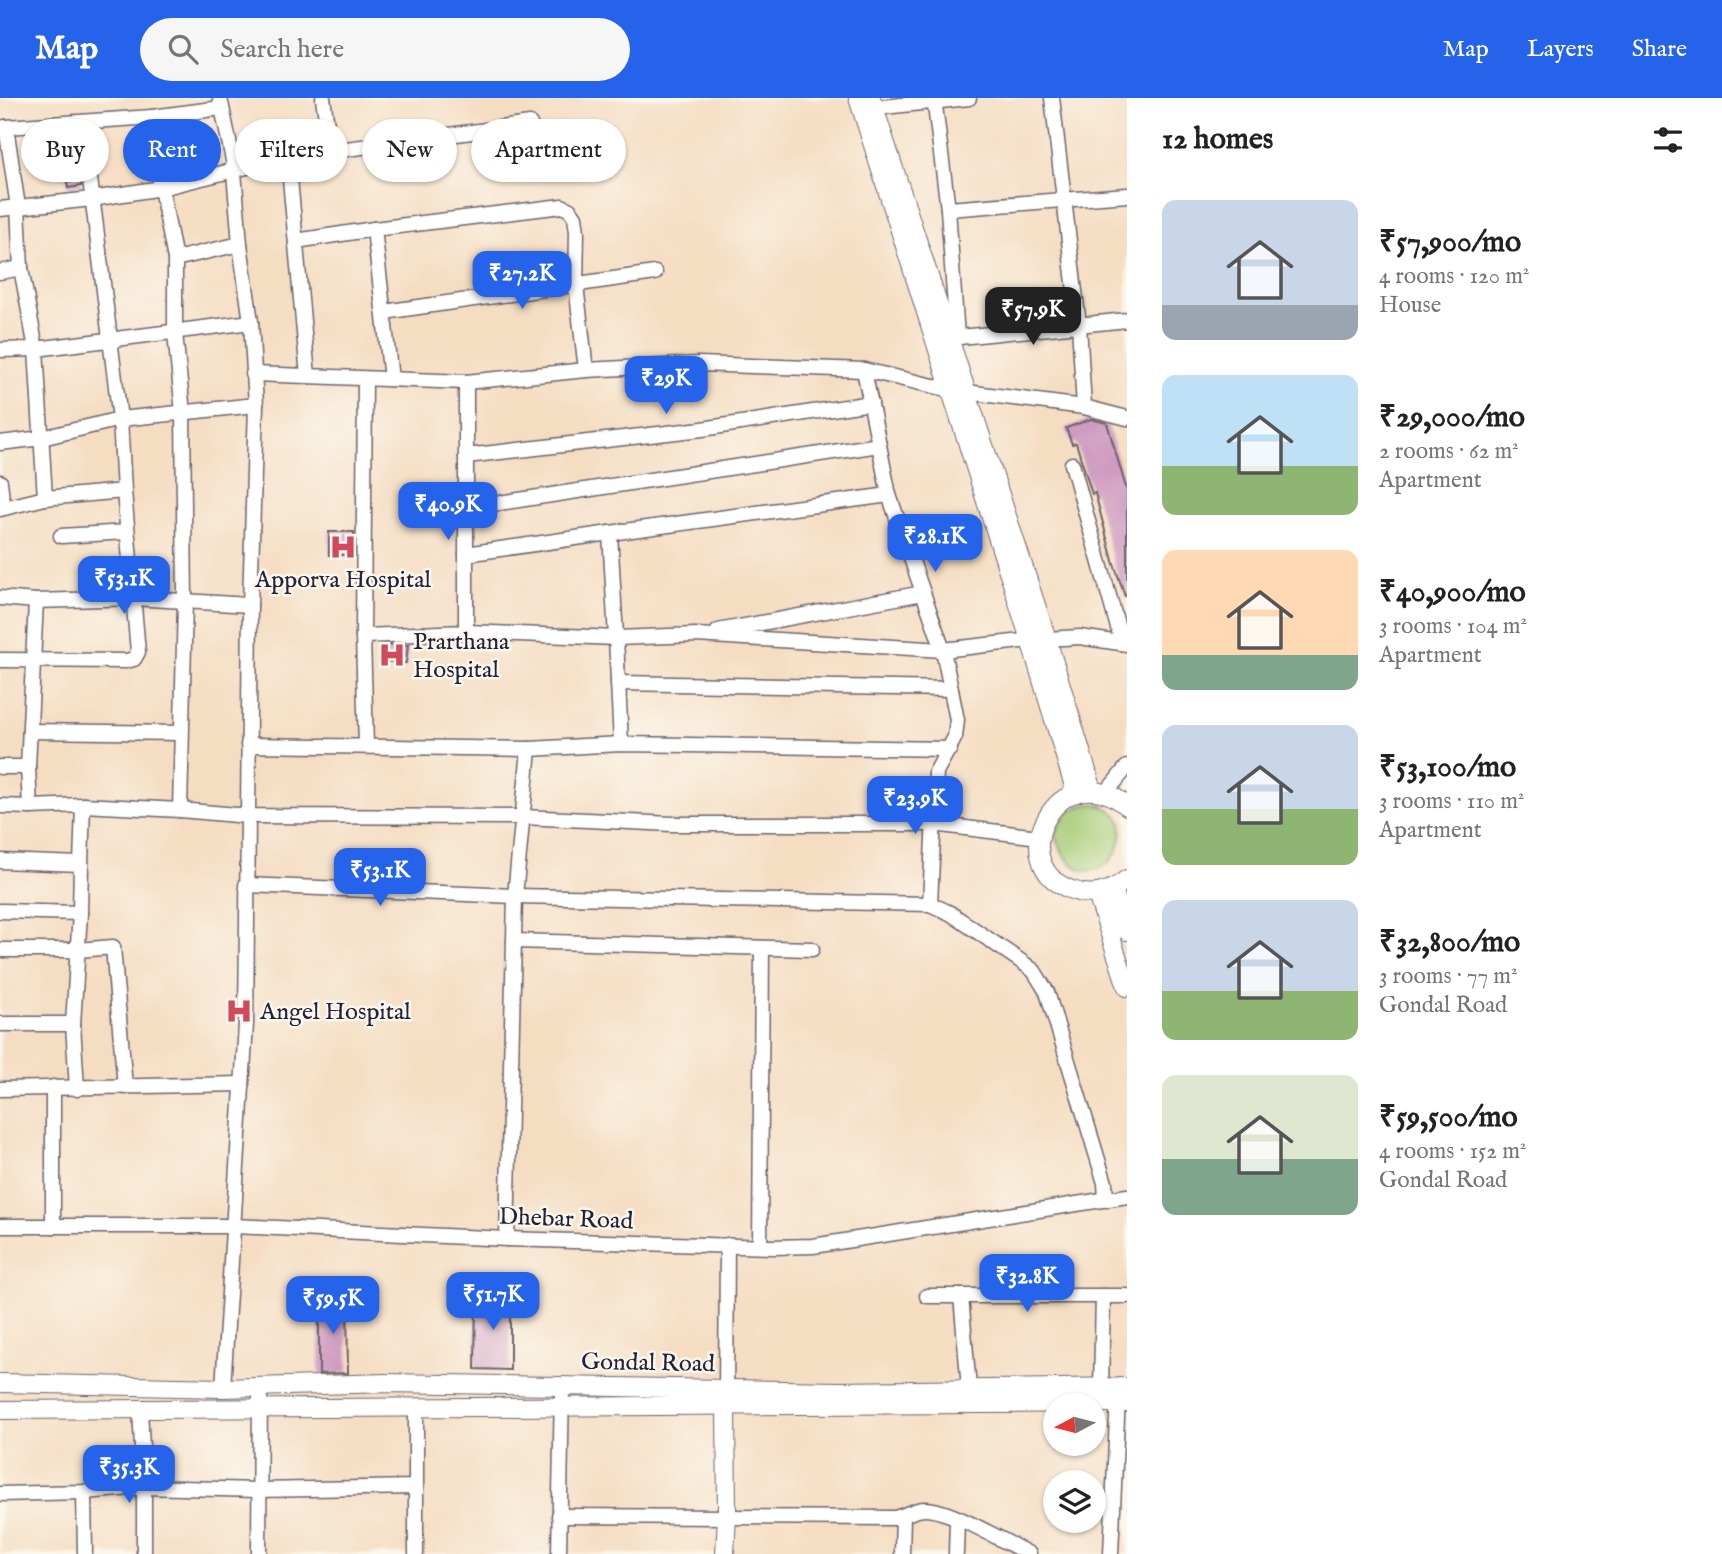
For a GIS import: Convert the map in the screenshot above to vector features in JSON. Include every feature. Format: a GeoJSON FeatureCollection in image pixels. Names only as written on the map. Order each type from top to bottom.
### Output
{"type":"FeatureCollection","features":[{"type":"Feature","properties":{"kind":"main road"},"geometry":{"type":"LineString","coordinates":[[858,98],[947,338]]}},
{"type":"Feature","properties":{"kind":"main road"},"geometry":{"type":"LineString","coordinates":[[873,103],[947,338],[958,391],[1092,792]]}},
{"type":"Feature","properties":{"kind":"main road"},"geometry":{"type":"LineString","coordinates":[[1112,887],[1074,891],[1054,879],[1045,867],[1040,853],[1039,837],[1043,822],[1051,809],[1062,799],[1092,792],[1127,806]]}},
{"type":"Feature","properties":{"kind":"main road"},"geometry":{"type":"LineString","coordinates":[[1112,887],[1127,931]]}},
{"type":"Feature","properties":{"kind":"main road"},"geometry":{"type":"LineString","coordinates":[[1112,887],[1127,987]]}},
{"type":"Feature","properties":{"kind":"main road","name":"Gondal Road"},"geometry":{"type":"LineString","coordinates":[[0,1383],[223,1388],[386,1383],[562,1385],[726,1396],[1118,1393]]}},
{"type":"Feature","properties":{"kind":"main road","name":"Gondal Road"},"geometry":{"type":"LineString","coordinates":[[0,1410],[563,1405],[839,1391],[969,1389],[1118,1393]]}},
{"type":"Feature","properties":{"kind":"main road"},"geometry":{"type":"LineString","coordinates":[[725,1554],[726,1396]]}},
{"type":"Feature","properties":{"kind":"street"},"geometry":{"type":"LineString","coordinates":[[323,98],[326,119]]}},
{"type":"Feature","properties":{"kind":"street"},"geometry":{"type":"LineString","coordinates":[[873,103],[969,98]]}},
{"type":"Feature","properties":{"kind":"street"},"geometry":{"type":"LineString","coordinates":[[1052,98],[1079,325],[1084,407]]}},
{"type":"Feature","properties":{"kind":"street"},"geometry":{"type":"LineString","coordinates":[[934,100],[948,209],[947,338],[1127,320]]}},
{"type":"Feature","properties":{"kind":"street"},"geometry":{"type":"LineString","coordinates":[[109,121],[152,117],[220,103],[234,172],[240,244],[251,322],[256,405],[250,605],[246,1024],[223,1388]]}},
{"type":"Feature","properties":{"kind":"street"},"geometry":{"type":"LineString","coordinates":[[152,117],[161,188],[176,259],[175,333],[183,413],[185,601],[180,810]]}},
{"type":"Feature","properties":{"kind":"street"},"geometry":{"type":"LineString","coordinates":[[21,127],[3,128],[18,207],[21,268],[36,349],[46,498]]}},
{"type":"Feature","properties":{"kind":"street"},"geometry":{"type":"LineString","coordinates":[[348,151],[471,133]]}},
{"type":"Feature","properties":{"kind":"street"},"geometry":{"type":"LineString","coordinates":[[0,209],[92,199],[234,172]]}},
{"type":"Feature","properties":{"kind":"street"},"geometry":{"type":"LineString","coordinates":[[0,660],[126,662],[134,659],[138,652],[120,419],[90,182]]}},
{"type":"Feature","properties":{"kind":"street"},"geometry":{"type":"LineString","coordinates":[[290,182],[308,376]]}},
{"type":"Feature","properties":{"kind":"street"},"geometry":{"type":"LineString","coordinates":[[948,209],[1127,195]]}},
{"type":"Feature","properties":{"kind":"street"},"geometry":{"type":"LineString","coordinates":[[296,241],[562,206],[570,210],[575,217],[576,285],[586,370]]}},
{"type":"Feature","properties":{"kind":"street"},"geometry":{"type":"LineString","coordinates":[[374,229],[391,379]]}},
{"type":"Feature","properties":{"kind":"street"},"geometry":{"type":"LineString","coordinates":[[176,259],[240,244]]}},
{"type":"Feature","properties":{"kind":"street"},"geometry":{"type":"LineString","coordinates":[[0,272],[21,268]]}},
{"type":"Feature","properties":{"kind":"street"},"geometry":{"type":"LineString","coordinates":[[384,313],[655,273]]}},
{"type":"Feature","properties":{"kind":"street"},"geometry":{"type":"LineString","coordinates":[[0,350],[36,349],[251,322]]}},
{"type":"Feature","properties":{"kind":"street"},"geometry":{"type":"LineString","coordinates":[[253,374],[466,382],[586,370],[699,364],[864,370],[958,391],[1084,407],[1127,418]]}},
{"type":"Feature","properties":{"kind":"street"},"geometry":{"type":"LineString","coordinates":[[864,370],[889,495],[943,650],[957,720],[956,737],[936,772],[930,904]]}},
{"type":"Feature","properties":{"kind":"street"},"geometry":{"type":"LineString","coordinates":[[365,379],[363,636],[366,746]]}},
{"type":"Feature","properties":{"kind":"street"},"geometry":{"type":"LineString","coordinates":[[466,382],[466,632]]}},
{"type":"Feature","properties":{"kind":"street"},"geometry":{"type":"LineString","coordinates":[[466,456],[702,429],[871,403]]}},
{"type":"Feature","properties":{"kind":"street"},"geometry":{"type":"LineString","coordinates":[[0,443],[42,438],[120,419],[256,405]]}},
{"type":"Feature","properties":{"kind":"street"},"geometry":{"type":"LineString","coordinates":[[466,508],[879,445]]}},
{"type":"Feature","properties":{"kind":"street"},"geometry":{"type":"LineString","coordinates":[[363,636],[466,632],[616,638],[696,635],[943,650],[1080,637],[1125,643],[1072,464]]}},
{"type":"Feature","properties":{"kind":"street"},"geometry":{"type":"LineString","coordinates":[[0,482],[2,509],[46,498],[124,491]]}},
{"type":"Feature","properties":{"kind":"street"},"geometry":{"type":"LineString","coordinates":[[466,554],[889,495]]}},
{"type":"Feature","properties":{"kind":"street"},"geometry":{"type":"LineString","coordinates":[[61,536],[127,532]]}},
{"type":"Feature","properties":{"kind":"street"},"geometry":{"type":"LineString","coordinates":[[610,533],[621,744]]}},
{"type":"Feature","properties":{"kind":"street"},"geometry":{"type":"LineString","coordinates":[[696,635],[923,593]]}},
{"type":"Feature","properties":{"kind":"street"},"geometry":{"type":"LineString","coordinates":[[0,598],[36,601],[134,598],[250,605]]}},
{"type":"Feature","properties":{"kind":"street"},"geometry":{"type":"LineString","coordinates":[[30,807],[28,767],[36,601]]}},
{"type":"Feature","properties":{"kind":"street"},"geometry":{"type":"LineString","coordinates":[[618,683],[951,689]]}},
{"type":"Feature","properties":{"kind":"street"},"geometry":{"type":"LineString","coordinates":[[30,731],[181,733]]}},
{"type":"Feature","properties":{"kind":"street"},"geometry":{"type":"LineString","coordinates":[[248,745],[529,749],[621,744],[950,749]]}},
{"type":"Feature","properties":{"kind":"street"},"geometry":{"type":"LineString","coordinates":[[507,1239],[515,896],[529,749]]}},
{"type":"Feature","properties":{"kind":"street"},"geometry":{"type":"LineString","coordinates":[[0,767],[28,767]]}},
{"type":"Feature","properties":{"kind":"street"},"geometry":{"type":"LineString","coordinates":[[1092,792],[1127,767]]}},
{"type":"Feature","properties":{"kind":"street"},"geometry":{"type":"LineString","coordinates":[[77,1089],[73,1024],[83,805]]}},
{"type":"Feature","properties":{"kind":"street"},"geometry":{"type":"LineString","coordinates":[[0,806],[83,805],[248,816],[523,817],[661,824],[933,824],[1039,837]]}},
{"type":"Feature","properties":{"kind":"street"},"geometry":{"type":"LineString","coordinates":[[0,861],[81,864]]}},
{"type":"Feature","properties":{"kind":"street"},"geometry":{"type":"LineString","coordinates":[[246,885],[515,896],[930,904],[950,913],[1022,962],[1041,980],[1047,992],[1105,1183],[1106,1200]]}},
{"type":"Feature","properties":{"kind":"street"},"geometry":{"type":"LineString","coordinates":[[0,911],[80,913]]}},
{"type":"Feature","properties":{"kind":"street"},"geometry":{"type":"LineString","coordinates":[[514,941],[812,949]]}},
{"type":"Feature","properties":{"kind":"street"},"geometry":{"type":"LineString","coordinates":[[0,950],[113,947],[125,1087]]}},
{"type":"Feature","properties":{"kind":"street"},"geometry":{"type":"LineString","coordinates":[[760,1246],[762,948]]}},
{"type":"Feature","properties":{"kind":"street"},"geometry":{"type":"LineString","coordinates":[[0,1024],[73,1024]]}},
{"type":"Feature","properties":{"kind":"street"},"geometry":{"type":"LineString","coordinates":[[0,1089],[242,1084]]}},
{"type":"Feature","properties":{"kind":"street"},"geometry":{"type":"LineString","coordinates":[[53,1087],[53,1226]]}},
{"type":"Feature","properties":{"kind":"street","name":"Dhebar Road"},"geometry":{"type":"LineString","coordinates":[[0,1226],[235,1226],[507,1239],[813,1246],[1127,1196]]}},
{"type":"Feature","properties":{"kind":"street"},"geometry":{"type":"LineString","coordinates":[[726,1396],[727,1245]]}},
{"type":"Feature","properties":{"kind":"street"},"geometry":{"type":"LineString","coordinates":[[927,1296],[1127,1296]]}},
{"type":"Feature","properties":{"kind":"street"},"geometry":{"type":"LineString","coordinates":[[961,1296],[969,1389]]}},
{"type":"Feature","properties":{"kind":"street"},"geometry":{"type":"LineString","coordinates":[[1103,1296],[1118,1393],[1120,1510],[1111,1554]]}},
{"type":"Feature","properties":{"kind":"street"},"geometry":{"type":"LineString","coordinates":[[559,1554],[562,1385]]}},
{"type":"Feature","properties":{"kind":"street"},"geometry":{"type":"LineString","coordinates":[[259,1554],[260,1387]]}},
{"type":"Feature","properties":{"kind":"street"},"geometry":{"type":"LineString","coordinates":[[416,1407],[416,1554]]}},
{"type":"Feature","properties":{"kind":"street"},"geometry":{"type":"LineString","coordinates":[[140,1408],[144,1554]]}},
{"type":"Feature","properties":{"kind":"street"},"geometry":{"type":"LineString","coordinates":[[0,1494],[144,1487],[258,1490],[416,1487]]}},
{"type":"Feature","properties":{"kind":"street"},"geometry":{"type":"LineString","coordinates":[[84,1492],[85,1554]]}},
{"type":"Feature","properties":{"kind":"street"},"geometry":{"type":"LineString","coordinates":[[559,1516],[903,1516],[928,1509],[957,1518],[1030,1554]]}},
{"type":"Feature","properties":{"kind":"street"},"geometry":{"type":"LineString","coordinates":[[902,1554],[903,1516]]}},
{"type":"Feature","properties":{"kind":"street"},"geometry":{"type":"LineString","coordinates":[[956,1554],[957,1518]]}},
{"type":"Feature","properties":{"kind":"green space"},"geometry":{"type":"Polygon","coordinates":[[[1090,804],[1104,807],[1115,814],[1121,822],[1121,839],[1116,853],[1107,863],[1097,869],[1085,870],[1074,865],[1064,854],[1056,835],[1068,814],[1078,807],[1090,804]]]}},
{"type":"Feature","properties":{"kind":"building"},"geometry":{"type":"Polygon","coordinates":[[[67,182],[80,182],[81,186],[68,188],[67,182]]]}},
{"type":"Feature","properties":{"kind":"building"},"geometry":{"type":"Polygon","coordinates":[[[1091,419],[1107,423],[1127,491],[1125,596],[1095,493],[1092,494],[1076,443],[1072,444],[1066,428],[1091,419]]]}},
{"type":"Feature","properties":{"kind":"building"},"geometry":{"type":"Polygon","coordinates":[[[329,532],[354,532],[354,555],[329,555],[329,532]]]}},
{"type":"Feature","properties":{"kind":"building"},"geometry":{"type":"Polygon","coordinates":[[[382,645],[408,645],[406,663],[381,661],[382,645]]]}},
{"type":"Feature","properties":{"kind":"building"},"geometry":{"type":"Polygon","coordinates":[[[476,1293],[510,1294],[510,1370],[475,1369],[476,1293]]]}},
{"type":"Feature","properties":{"kind":"building"},"geometry":{"type":"Polygon","coordinates":[[[319,1298],[347,1298],[348,1373],[319,1374],[319,1298]]]}},
{"type":"Feature","properties":{"kind":"place","name":"Apporva Hospital"},"geometry":{"type":"Point","coordinates":[343,547]}},
{"type":"Feature","properties":{"kind":"place","name":"Prarthana Hospital"},"geometry":{"type":"Point","coordinates":[392,655]}},
{"type":"Feature","properties":{"kind":"place","name":"Angel Hospital"},"geometry":{"type":"Point","coordinates":[239,1011]}}]}
